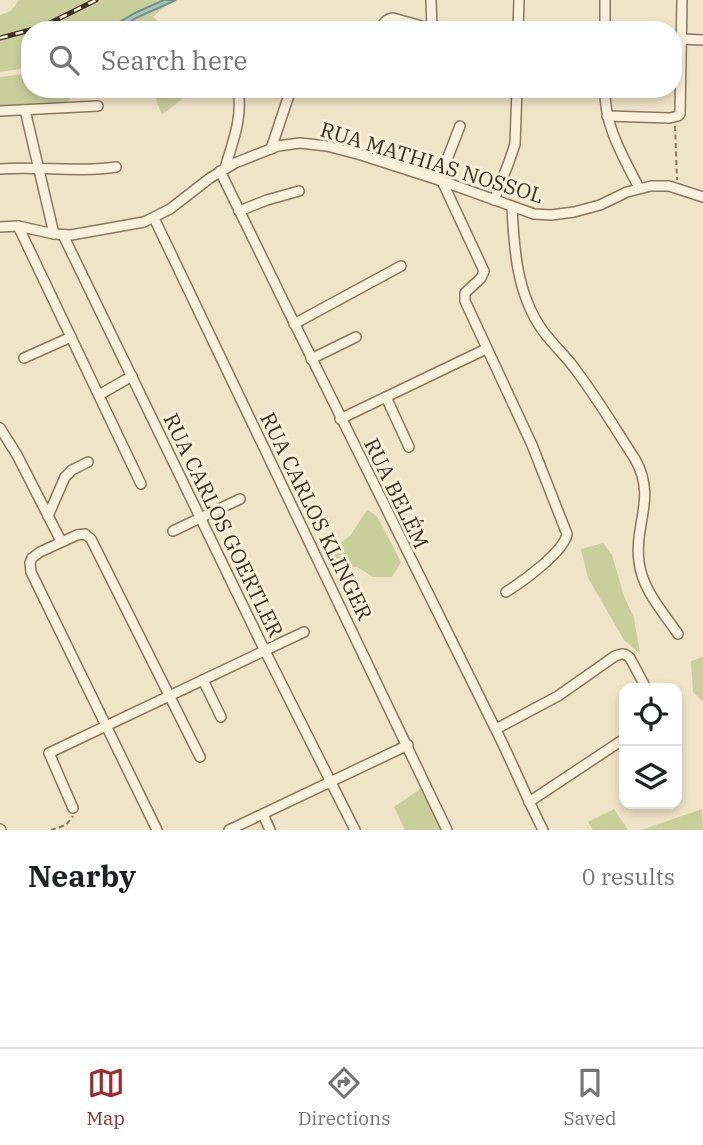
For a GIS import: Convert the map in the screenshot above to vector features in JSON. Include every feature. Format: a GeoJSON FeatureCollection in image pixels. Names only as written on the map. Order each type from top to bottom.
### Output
{"type":"FeatureCollection","features":[{"type":"Feature","properties":{"kind":"street"},"geometry":{"type":"LineString","coordinates":[[431,0],[433,21]]}},
{"type":"Feature","properties":{"kind":"street"},"geometry":{"type":"LineString","coordinates":[[518,21],[519,0]]}},
{"type":"Feature","properties":{"kind":"street"},"geometry":{"type":"LineString","coordinates":[[605,0],[605,21]]}},
{"type":"Feature","properties":{"kind":"street"},"geometry":{"type":"LineString","coordinates":[[682,0],[682,39],[703,40]]}},
{"type":"Feature","properties":{"kind":"street"},"geometry":{"type":"LineString","coordinates":[[385,21],[393,18],[404,21]]}},
{"type":"Feature","properties":{"kind":"street"},"geometry":{"type":"LineString","coordinates":[[223,169],[240,117],[239,98]]}},
{"type":"Feature","properties":{"kind":"street"},"geometry":{"type":"LineString","coordinates":[[271,149],[288,98]]}},
{"type":"Feature","properties":{"kind":"street"},"geometry":{"type":"LineString","coordinates":[[494,200],[515,144],[517,98]]}},
{"type":"Feature","properties":{"kind":"street"},"geometry":{"type":"LineString","coordinates":[[606,98],[607,116],[616,142],[639,188]]}},
{"type":"Feature","properties":{"kind":"street"},"geometry":{"type":"LineString","coordinates":[[607,116],[675,118],[681,110],[681,98]]}},
{"type":"Feature","properties":{"kind":"street"},"geometry":{"type":"LineString","coordinates":[[0,111],[98,107]]}},
{"type":"Feature","properties":{"kind":"street","name":"RUA CARLOS GOERTLER"},"geometry":{"type":"LineString","coordinates":[[25,110],[58,234],[132,376],[355,830]]}},
{"type":"Feature","properties":{"kind":"street"},"geometry":{"type":"LineString","coordinates":[[460,126],[440,181],[484,271],[481,278],[467,290],[464,298],[532,445],[567,534],[565,541],[537,570],[506,592]]}},
{"type":"Feature","properties":{"kind":"street","name":"RUA MATHIAS NOSSOL"},"geometry":{"type":"LineString","coordinates":[[0,227],[18,226],[58,234],[78,234],[134,224],[154,218],[170,209],[223,169],[271,149],[300,143],[327,146],[361,155],[534,214],[562,214],[587,209],[639,188],[660,185],[703,197]]}},
{"type":"Feature","properties":{"kind":"street"},"geometry":{"type":"LineString","coordinates":[[0,169],[93,170],[116,167]]}},
{"type":"Feature","properties":{"kind":"street","name":"RUA BELÉM"},"geometry":{"type":"LineString","coordinates":[[223,169],[239,211],[496,729],[543,830]]}},
{"type":"Feature","properties":{"kind":"street"},"geometry":{"type":"LineString","coordinates":[[239,211],[299,191]]}},
{"type":"Feature","properties":{"kind":"street"},"geometry":{"type":"LineString","coordinates":[[512,206],[516,263],[533,314],[545,334],[580,375],[635,459],[645,480],[639,562],[645,584],[678,634]]}},
{"type":"Feature","properties":{"kind":"street","name":"RUA CARLOS KLINGER"},"geometry":{"type":"LineString","coordinates":[[154,218],[447,830]]}},
{"type":"Feature","properties":{"kind":"street"},"geometry":{"type":"LineString","coordinates":[[18,226],[141,484]]}},
{"type":"Feature","properties":{"kind":"street"},"geometry":{"type":"LineString","coordinates":[[294,324],[401,266]]}},
{"type":"Feature","properties":{"kind":"street"},"geometry":{"type":"LineString","coordinates":[[24,358],[71,337]]}},
{"type":"Feature","properties":{"kind":"street"},"geometry":{"type":"LineString","coordinates":[[311,359],[356,337]]}},
{"type":"Feature","properties":{"kind":"street"},"geometry":{"type":"LineString","coordinates":[[340,419],[486,349]]}},
{"type":"Feature","properties":{"kind":"street"},"geometry":{"type":"LineString","coordinates":[[99,395],[132,376]]}},
{"type":"Feature","properties":{"kind":"street"},"geometry":{"type":"LineString","coordinates":[[386,397],[409,447]]}},
{"type":"Feature","properties":{"kind":"street"},"geometry":{"type":"LineString","coordinates":[[0,428],[17,454],[61,541]]}},
{"type":"Feature","properties":{"kind":"street"},"geometry":{"type":"LineString","coordinates":[[48,516],[65,477],[88,462]]}},
{"type":"Feature","properties":{"kind":"street"},"geometry":{"type":"LineString","coordinates":[[173,531],[240,499]]}},
{"type":"Feature","properties":{"kind":"street"},"geometry":{"type":"LineString","coordinates":[[157,830],[31,572],[32,558],[61,541],[81,534],[91,539],[200,757]]}},
{"type":"Feature","properties":{"kind":"street"},"geometry":{"type":"LineString","coordinates":[[73,808],[49,753],[304,632]]}},
{"type":"Feature","properties":{"kind":"street"},"geometry":{"type":"LineString","coordinates":[[496,729],[558,696],[621,653],[631,658],[644,683]]}},
{"type":"Feature","properties":{"kind":"street"},"geometry":{"type":"LineString","coordinates":[[203,680],[221,717]]}},
{"type":"Feature","properties":{"kind":"street"},"geometry":{"type":"LineString","coordinates":[[529,802],[619,741]]}},
{"type":"Feature","properties":{"kind":"street"},"geometry":{"type":"LineString","coordinates":[[229,830],[408,745]]}},
{"type":"Feature","properties":{"kind":"street"},"geometry":{"type":"LineString","coordinates":[[263,814],[270,830]]}},
{"type":"Feature","properties":{"kind":"path"},"geometry":{"type":"LineString","coordinates":[[675,118],[677,188]]}},
{"type":"Feature","properties":{"kind":"path"},"geometry":{"type":"LineString","coordinates":[[51,830],[70,821],[73,808]]}},
{"type":"Feature","properties":{"kind":"green space"},"geometry":{"type":"Polygon","coordinates":[[[19,0],[164,0],[121,21],[21,21],[21,68],[0,72],[0,15],[11,11],[19,0]]]}},
{"type":"Feature","properties":{"kind":"green space"},"geometry":{"type":"Polygon","coordinates":[[[168,4],[153,17],[157,21],[131,21],[168,4]]]}},
{"type":"Feature","properties":{"kind":"green space"},"geometry":{"type":"Polygon","coordinates":[[[21,74],[21,98],[70,98],[63,108],[0,111],[0,77],[21,74]]]}},
{"type":"Feature","properties":{"kind":"green space"},"geometry":{"type":"Polygon","coordinates":[[[155,98],[183,98],[162,115],[155,98]]]}},
{"type":"Feature","properties":{"kind":"green space"},"geometry":{"type":"Polygon","coordinates":[[[367,510],[377,516],[401,562],[392,577],[373,577],[357,567],[343,566],[332,561],[335,547],[350,536],[367,510]]]}},
{"type":"Feature","properties":{"kind":"green space"},"geometry":{"type":"Polygon","coordinates":[[[603,543],[612,555],[624,596],[634,618],[640,654],[624,640],[588,578],[581,549],[603,543]]]}},
{"type":"Feature","properties":{"kind":"green space"},"geometry":{"type":"Polygon","coordinates":[[[703,657],[703,702],[693,692],[691,661],[703,657]]]}},
{"type":"Feature","properties":{"kind":"green space"},"geometry":{"type":"Polygon","coordinates":[[[426,785],[447,830],[405,830],[394,807],[426,785]]]}},
{"type":"Feature","properties":{"kind":"green space"},"geometry":{"type":"Polygon","coordinates":[[[614,809],[628,830],[593,830],[588,822],[614,809]]]}},
{"type":"Feature","properties":{"kind":"green space"},"geometry":{"type":"Polygon","coordinates":[[[702,809],[703,830],[641,830],[702,809]]]}},
{"type":"Feature","properties":{"kind":"water"},"geometry":{"type":"Polygon","coordinates":[[[164,0],[176,0],[131,21],[121,21],[164,0]]]}},
{"type":"Feature","properties":{"kind":"railway"},"geometry":{"type":"LineString","coordinates":[[54,21],[96,0]]}},
{"type":"Feature","properties":{"kind":"railway"},"geometry":{"type":"LineString","coordinates":[[0,38],[21,32]]}}]}
